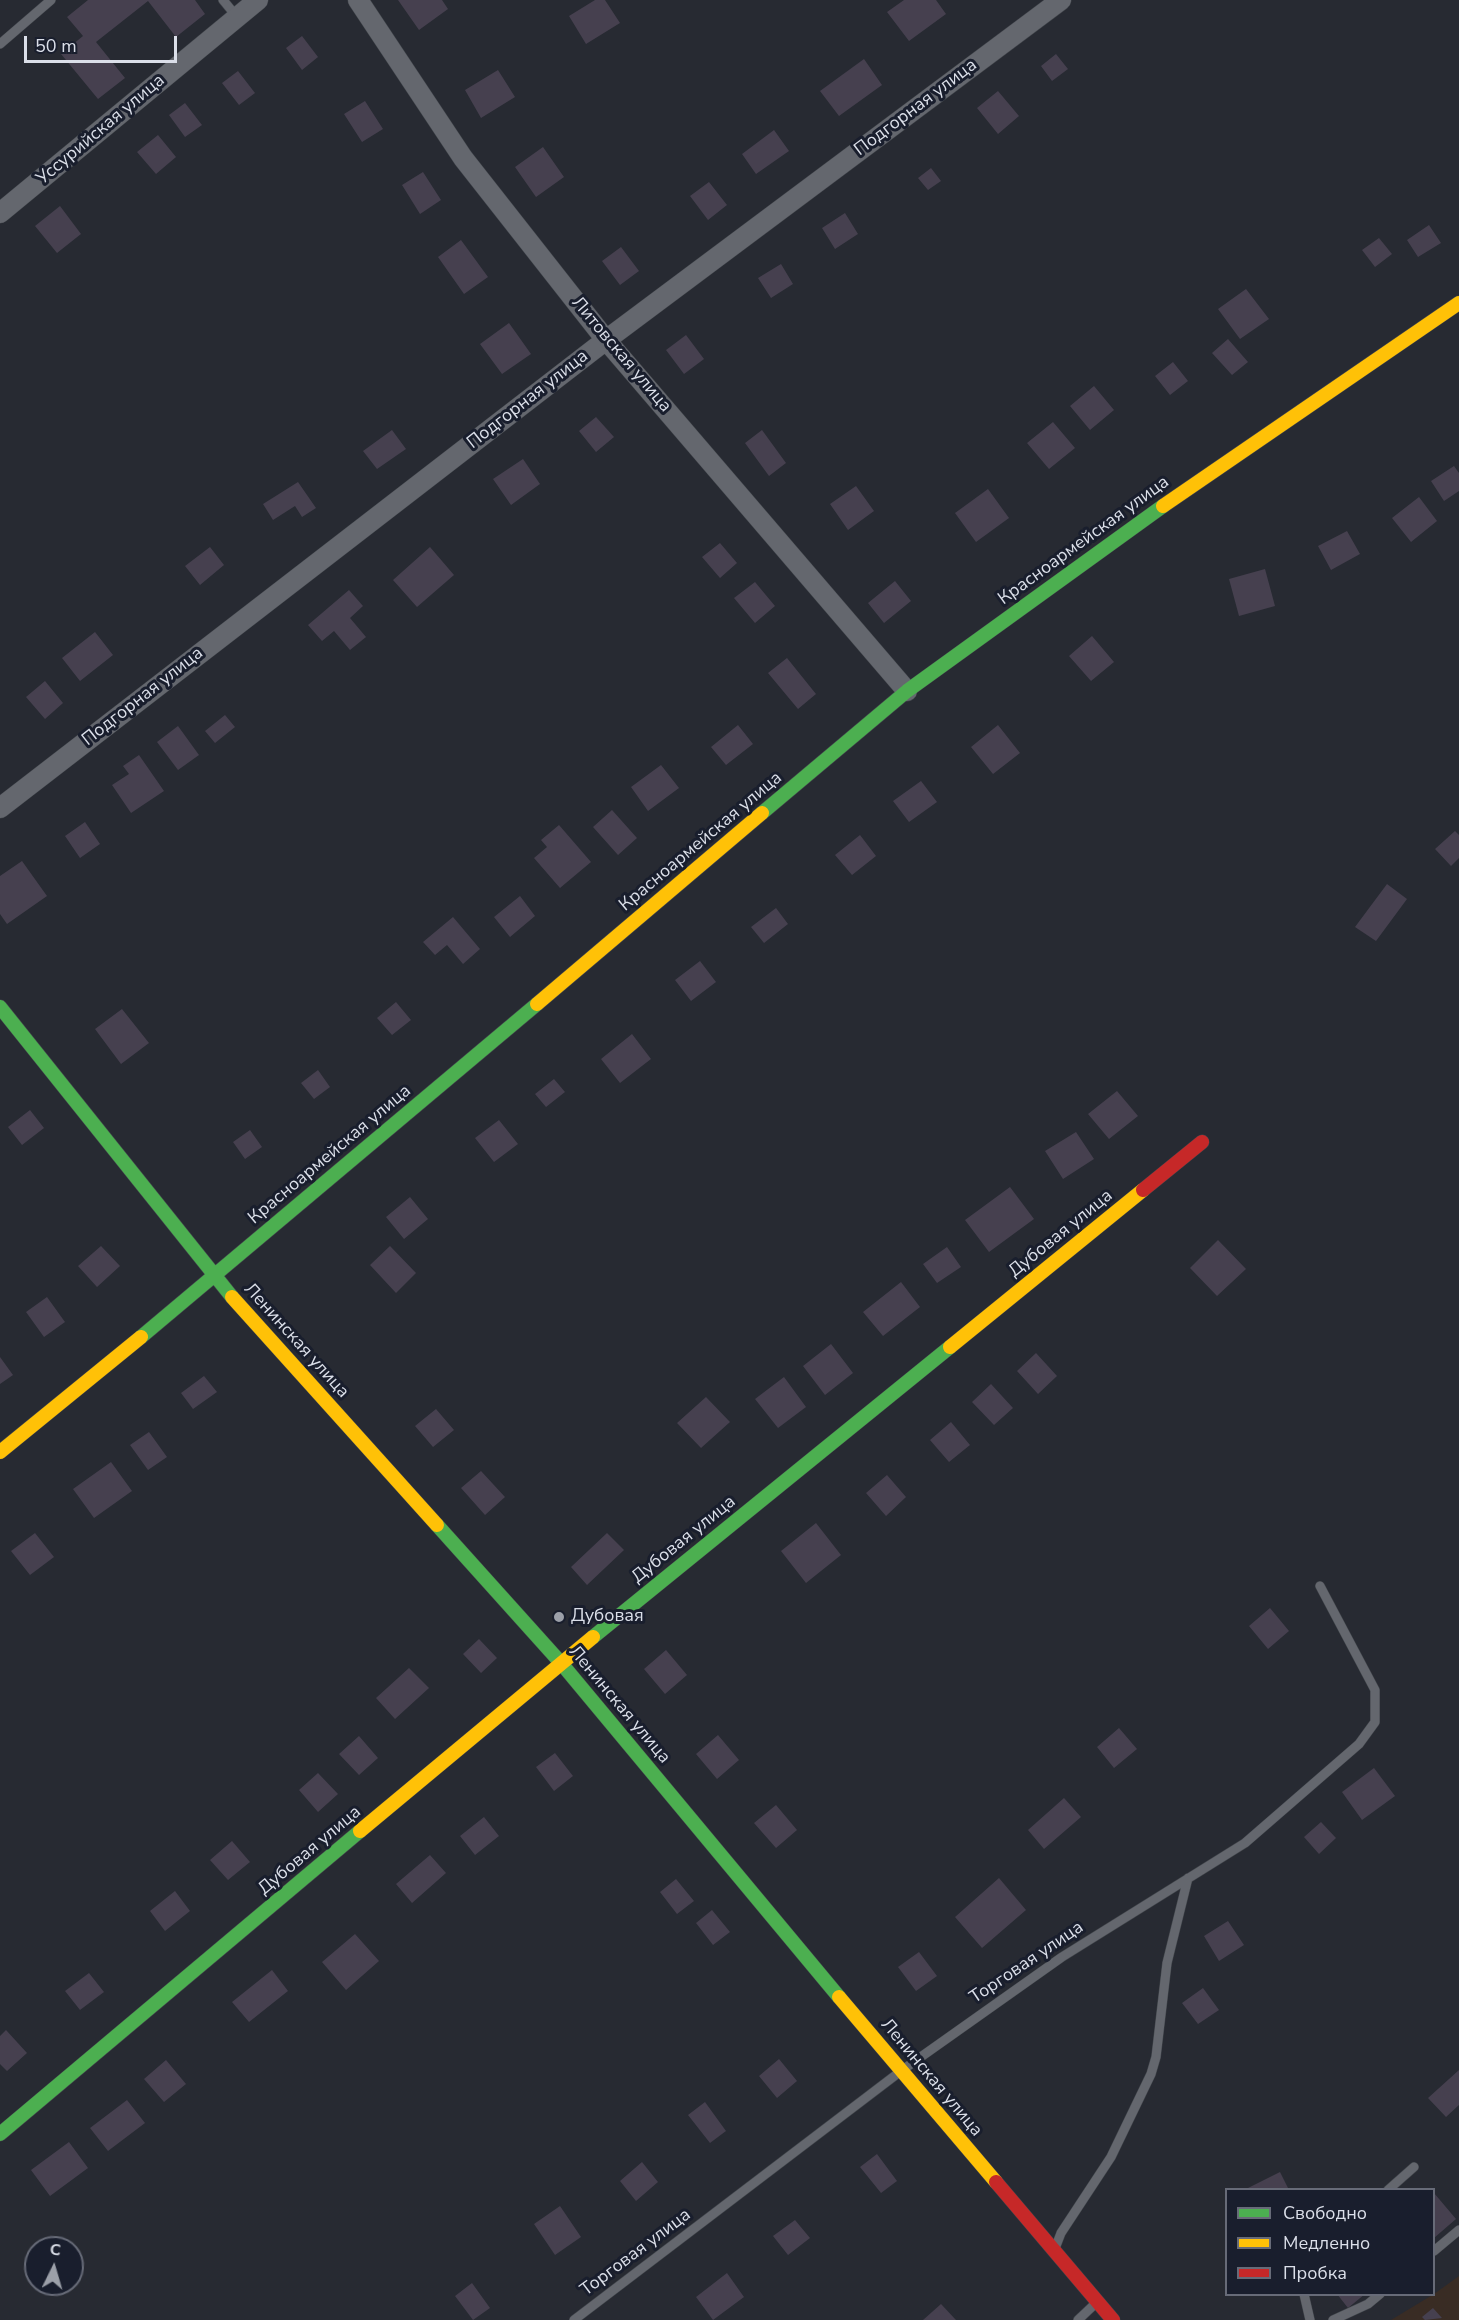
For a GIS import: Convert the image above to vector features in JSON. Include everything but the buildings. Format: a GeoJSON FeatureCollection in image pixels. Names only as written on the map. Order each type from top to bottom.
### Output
{"type":"FeatureCollection","features":[{"type":"Feature","properties":{"kind":"street","name":"Уссурийская улица"},"geometry":{"type":"LineString","coordinates":[[0,213],[258,0]]}},
{"type":"Feature","properties":{"kind":"street","name":"Литовская улица"},"geometry":{"type":"LineString","coordinates":[[358,0],[463,158],[606,340],[907,691]]}},
{"type":"Feature","properties":{"kind":"street","name":"Подгорная улица"},"geometry":{"type":"LineString","coordinates":[[0,808],[606,340],[1061,0]]}},
{"type":"Feature","properties":{"kind":"street","name":"Красноармейская улица"},"geometry":{"type":"LineString","coordinates":[[0,1452],[214,1277],[907,691],[1205,475],[1459,303]]}},
{"type":"Feature","properties":{"kind":"street","name":"Ленинская улица"},"geometry":{"type":"LineString","coordinates":[[0,1007],[214,1277],[561,1663],[901,2072],[1113,2320]]}},
{"type":"Feature","properties":{"kind":"street","name":"Дубовая улица"},"geometry":{"type":"LineString","coordinates":[[0,2134],[561,1663],[1202,1142]]}},
{"type":"Feature","properties":{"kind":"lane"},"geometry":{"type":"LineString","coordinates":[[0,44],[51,0]]}},
{"type":"Feature","properties":{"kind":"lane"},"geometry":{"type":"LineString","coordinates":[[223,0],[237,17]]}},
{"type":"Feature","properties":{"kind":"lane","name":"Торговая улица"},"geometry":{"type":"LineString","coordinates":[[574,2320],[901,2072],[1062,1957],[1245,1843],[1359,1744],[1375,1722],[1375,1690],[1320,1586]]}},
{"type":"Feature","properties":{"kind":"lane"},"geometry":{"type":"LineString","coordinates":[[1054,2252],[1061,2233],[1111,2157],[1151,2074],[1156,2057],[1167,1963],[1188,1878]]}},
{"type":"Feature","properties":{"kind":"lane"},"geometry":{"type":"LineString","coordinates":[[1390,2188],[1414,2167]]}},
{"type":"Feature","properties":{"kind":"lane"},"geometry":{"type":"LineString","coordinates":[[1435,2250],[1459,2230]]}},
{"type":"Feature","properties":{"kind":"lane"},"geometry":{"type":"LineString","coordinates":[[1304,2296],[1310,2320]]}},
{"type":"Feature","properties":{"kind":"lane"},"geometry":{"type":"LineString","coordinates":[[1333,2320],[1368,2304],[1379,2296]]}},
{"type":"Feature","properties":{"kind":"lane"},"geometry":{"type":"LineString","coordinates":[[1078,2320],[1098,2301]]}},
{"type":"Feature","properties":{"kind":"shaded area"},"geometry":{"type":"Polygon","coordinates":[[[1459,2276],[1459,2320],[1391,2320],[1431,2296],[1435,2296],[1435,2293],[1459,2276]]]}},
{"type":"Feature","properties":{"kind":"traffic: fast"},"geometry":{"type":"LineString","coordinates":[[762,813],[907,691],[1163,506]]}},
{"type":"Feature","properties":{"kind":"traffic: fast"},"geometry":{"type":"LineString","coordinates":[[141,1337],[537,1004]]}},
{"type":"Feature","properties":{"kind":"traffic: fast"},"geometry":{"type":"LineString","coordinates":[[0,1007],[232,1297]]}},
{"type":"Feature","properties":{"kind":"traffic: fast"},"geometry":{"type":"LineString","coordinates":[[593,1637],[950,1347]]}},
{"type":"Feature","properties":{"kind":"traffic: fast"},"geometry":{"type":"LineString","coordinates":[[437,1525],[561,1663],[839,1997]]}},
{"type":"Feature","properties":{"kind":"traffic: fast"},"geometry":{"type":"LineString","coordinates":[[0,2134],[360,1831]]}},
{"type":"Feature","properties":{"kind":"traffic: slow"},"geometry":{"type":"LineString","coordinates":[[1163,506],[1459,303]]}},
{"type":"Feature","properties":{"kind":"traffic: slow"},"geometry":{"type":"LineString","coordinates":[[537,1004],[762,813]]}},
{"type":"Feature","properties":{"kind":"traffic: slow"},"geometry":{"type":"LineString","coordinates":[[950,1347],[1143,1190]]}},
{"type":"Feature","properties":{"kind":"traffic: slow"},"geometry":{"type":"LineString","coordinates":[[232,1297],[437,1525]]}},
{"type":"Feature","properties":{"kind":"traffic: slow"},"geometry":{"type":"LineString","coordinates":[[0,1452],[141,1337]]}},
{"type":"Feature","properties":{"kind":"traffic: slow"},"geometry":{"type":"LineString","coordinates":[[360,1831],[593,1637]]}},
{"type":"Feature","properties":{"kind":"traffic: slow"},"geometry":{"type":"LineString","coordinates":[[839,1997],[996,2182]]}},
{"type":"Feature","properties":{"kind":"traffic: jam"},"geometry":{"type":"LineString","coordinates":[[1143,1190],[1202,1142]]}},
{"type":"Feature","properties":{"kind":"traffic: jam"},"geometry":{"type":"LineString","coordinates":[[996,2182],[1113,2320]]}},
{"type":"Feature","properties":{"kind":"place","name":"Дубовая"},"geometry":{"type":"Point","coordinates":[559,1617]}}]}
